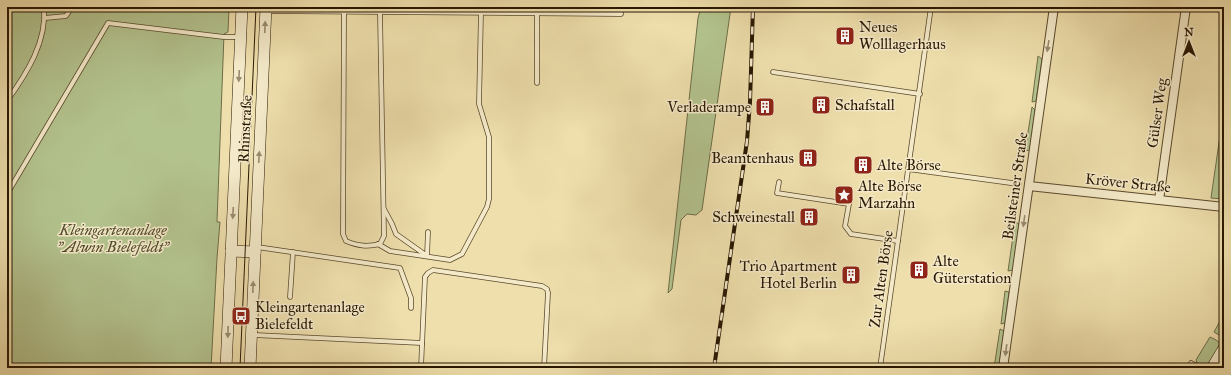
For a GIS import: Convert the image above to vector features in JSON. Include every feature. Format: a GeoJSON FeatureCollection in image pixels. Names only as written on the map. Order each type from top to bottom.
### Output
{"type":"FeatureCollection","features":[{"type":"Feature","properties":{"kind":"main road","name":"Rhinstraße"},"geometry":{"type":"LineString","coordinates":[[226,368],[242,7]]}},
{"type":"Feature","properties":{"kind":"main road","name":"Rhinstraße"},"geometry":{"type":"LineString","coordinates":[[250,368],[266,9]]}},
{"type":"Feature","properties":{"kind":"main road"},"geometry":{"type":"LineString","coordinates":[[231,251],[255,249]]}},
{"type":"Feature","properties":{"kind":"main road"},"geometry":{"type":"LineString","coordinates":[[1212,368],[1224,348]]}},
{"type":"Feature","properties":{"kind":"street","name":"Beilsteiner Straße"},"geometry":{"type":"LineString","coordinates":[[1003,368],[1054,7]]}},
{"type":"Feature","properties":{"kind":"street","name":"Gülser Weg"},"geometry":{"type":"LineString","coordinates":[[1159,200],[1186,7]]}},
{"type":"Feature","properties":{"kind":"street","name":"Kröver Straße"},"geometry":{"type":"LineString","coordinates":[[1029,186],[1224,207]]}},
{"type":"Feature","properties":{"kind":"lane"},"geometry":{"type":"LineString","coordinates":[[7,101],[32,62],[40,43],[45,18],[44,7]]}},
{"type":"Feature","properties":{"kind":"lane"},"geometry":{"type":"LineString","coordinates":[[45,18],[66,16],[72,7]]}},
{"type":"Feature","properties":{"kind":"lane"},"geometry":{"type":"LineString","coordinates":[[350,7],[350,12]]}},
{"type":"Feature","properties":{"kind":"lane"},"geometry":{"type":"LineString","coordinates":[[462,7],[462,12]]}},
{"type":"Feature","properties":{"kind":"lane"},"geometry":{"type":"LineString","coordinates":[[266,9],[344,12],[621,14],[620,7]]}},
{"type":"Feature","properties":{"kind":"lane","name":"Zur Alten Börse"},"geometry":{"type":"LineString","coordinates":[[880,368],[920,94],[931,7]]}},
{"type":"Feature","properties":{"kind":"lane"},"geometry":{"type":"LineString","coordinates":[[344,12],[343,234],[346,241],[356,246],[371,246],[380,244],[384,236],[380,12]]}},
{"type":"Feature","properties":{"kind":"lane"},"geometry":{"type":"LineString","coordinates":[[378,244],[390,251],[450,260],[462,254],[487,207],[489,199],[489,137],[479,104],[481,12]]}},
{"type":"Feature","properties":{"kind":"lane"},"geometry":{"type":"LineString","coordinates":[[537,13],[537,83]]}},
{"type":"Feature","properties":{"kind":"lane"},"geometry":{"type":"LineString","coordinates":[[7,194],[108,23],[224,37],[240,37]]}},
{"type":"Feature","properties":{"kind":"lane"},"geometry":{"type":"LineString","coordinates":[[773,72],[920,94]]}},
{"type":"Feature","properties":{"kind":"lane"},"geometry":{"type":"LineString","coordinates":[[908,169],[1018,184]]}},
{"type":"Feature","properties":{"kind":"lane"},"geometry":{"type":"LineString","coordinates":[[779,182],[777,193],[850,204],[845,226],[851,234],[898,241]]}},
{"type":"Feature","properties":{"kind":"lane"},"geometry":{"type":"LineString","coordinates":[[384,209],[396,234],[427,256]]}},
{"type":"Feature","properties":{"kind":"lane"},"geometry":{"type":"LineString","coordinates":[[427,256],[428,232]]}},
{"type":"Feature","properties":{"kind":"lane"},"geometry":{"type":"LineString","coordinates":[[255,249],[292,252],[400,268],[411,298],[411,308]]}},
{"type":"Feature","properties":{"kind":"lane"},"geometry":{"type":"LineString","coordinates":[[290,297],[292,252]]}},
{"type":"Feature","properties":{"kind":"lane"},"geometry":{"type":"LineString","coordinates":[[421,368],[425,277],[428,272],[433,270],[542,286],[547,289],[544,368]]}},
{"type":"Feature","properties":{"kind":"lane"},"geometry":{"type":"LineString","coordinates":[[251,335],[422,344]]}},
{"type":"Feature","properties":{"kind":"lane"},"geometry":{"type":"LineString","coordinates":[[1191,363],[1200,368]]}},
{"type":"Feature","properties":{"kind":"green space","name":"Kleingartenanlage \"Alwin Bielefeldt\""},"geometry":{"type":"Polygon","coordinates":[[[7,7],[229,7],[228,32],[224,34],[217,222],[220,222],[211,368],[7,368],[7,7]]]}},
{"type":"Feature","properties":{"kind":"green space"},"geometry":{"type":"Polygon","coordinates":[[[701,7],[731,7],[702,210],[696,215],[687,214],[681,220],[672,289],[668,293],[698,18],[701,7]]]}},
{"type":"Feature","properties":{"kind":"green space"},"geometry":{"type":"Polygon","coordinates":[[[1038,56],[1042,59],[1036,101],[1032,102],[1038,56]]]}},
{"type":"Feature","properties":{"kind":"green space"},"geometry":{"type":"Polygon","coordinates":[[[1032,107],[1035,110],[1030,150],[1025,151],[1032,107]]]}},
{"type":"Feature","properties":{"kind":"green space"},"geometry":{"type":"Polygon","coordinates":[[[1224,108],[1224,199],[1211,198],[1224,108]]]}},
{"type":"Feature","properties":{"kind":"green space"},"geometry":{"type":"Polygon","coordinates":[[[1015,222],[1019,224],[1013,270],[1008,271],[1015,222]]]}},
{"type":"Feature","properties":{"kind":"green space"},"geometry":{"type":"Polygon","coordinates":[[[1005,291],[1009,292],[1005,323],[1001,324],[1005,291]]]}},
{"type":"Feature","properties":{"kind":"green space"},"geometry":{"type":"Polygon","coordinates":[[[1224,314],[1224,338],[1214,332],[1224,314]]]}},
{"type":"Feature","properties":{"kind":"green space"},"geometry":{"type":"Polygon","coordinates":[[[1000,329],[1004,331],[999,368],[994,368],[1000,329]]]}},
{"type":"Feature","properties":{"kind":"green space"},"geometry":{"type":"Polygon","coordinates":[[[1210,337],[1221,344],[1206,368],[1197,363],[1196,360],[1210,337]]]}},
{"type":"Feature","properties":{"kind":"tram line"},"geometry":{"type":"LineString","coordinates":[[240,368],[256,7]]}},
{"type":"Feature","properties":{"kind":"railway"},"geometry":{"type":"LineString","coordinates":[[714,368],[747,141],[750,102],[753,7]]}},
{"type":"Feature","properties":{"kind":"place","name":"Neues Wolllagerhaus"},"geometry":{"type":"Point","coordinates":[845,36]}},
{"type":"Feature","properties":{"kind":"place","name":"Schafstall"},"geometry":{"type":"Point","coordinates":[821,105]}},
{"type":"Feature","properties":{"kind":"place","name":"Verladerampe"},"geometry":{"type":"Point","coordinates":[765,107]}},
{"type":"Feature","properties":{"kind":"place","name":"Beamtenhaus"},"geometry":{"type":"Point","coordinates":[808,158]}},
{"type":"Feature","properties":{"kind":"place","name":"Alte Börse"},"geometry":{"type":"Point","coordinates":[863,165]}},
{"type":"Feature","properties":{"kind":"place","name":"Alte Börse Marzahn"},"geometry":{"type":"Point","coordinates":[844,195]}},
{"type":"Feature","properties":{"kind":"place","name":"Schweinestall"},"geometry":{"type":"Point","coordinates":[809,217]}},
{"type":"Feature","properties":{"kind":"place","name":"Alte Güterstation"},"geometry":{"type":"Point","coordinates":[919,270]}},
{"type":"Feature","properties":{"kind":"place","name":"Trio Apartment Hotel Berlin"},"geometry":{"type":"Point","coordinates":[851,275]}},
{"type":"Feature","properties":{"kind":"place","name":"Kleingartenanlage Bielefeldt"},"geometry":{"type":"Point","coordinates":[241,316]}}]}
